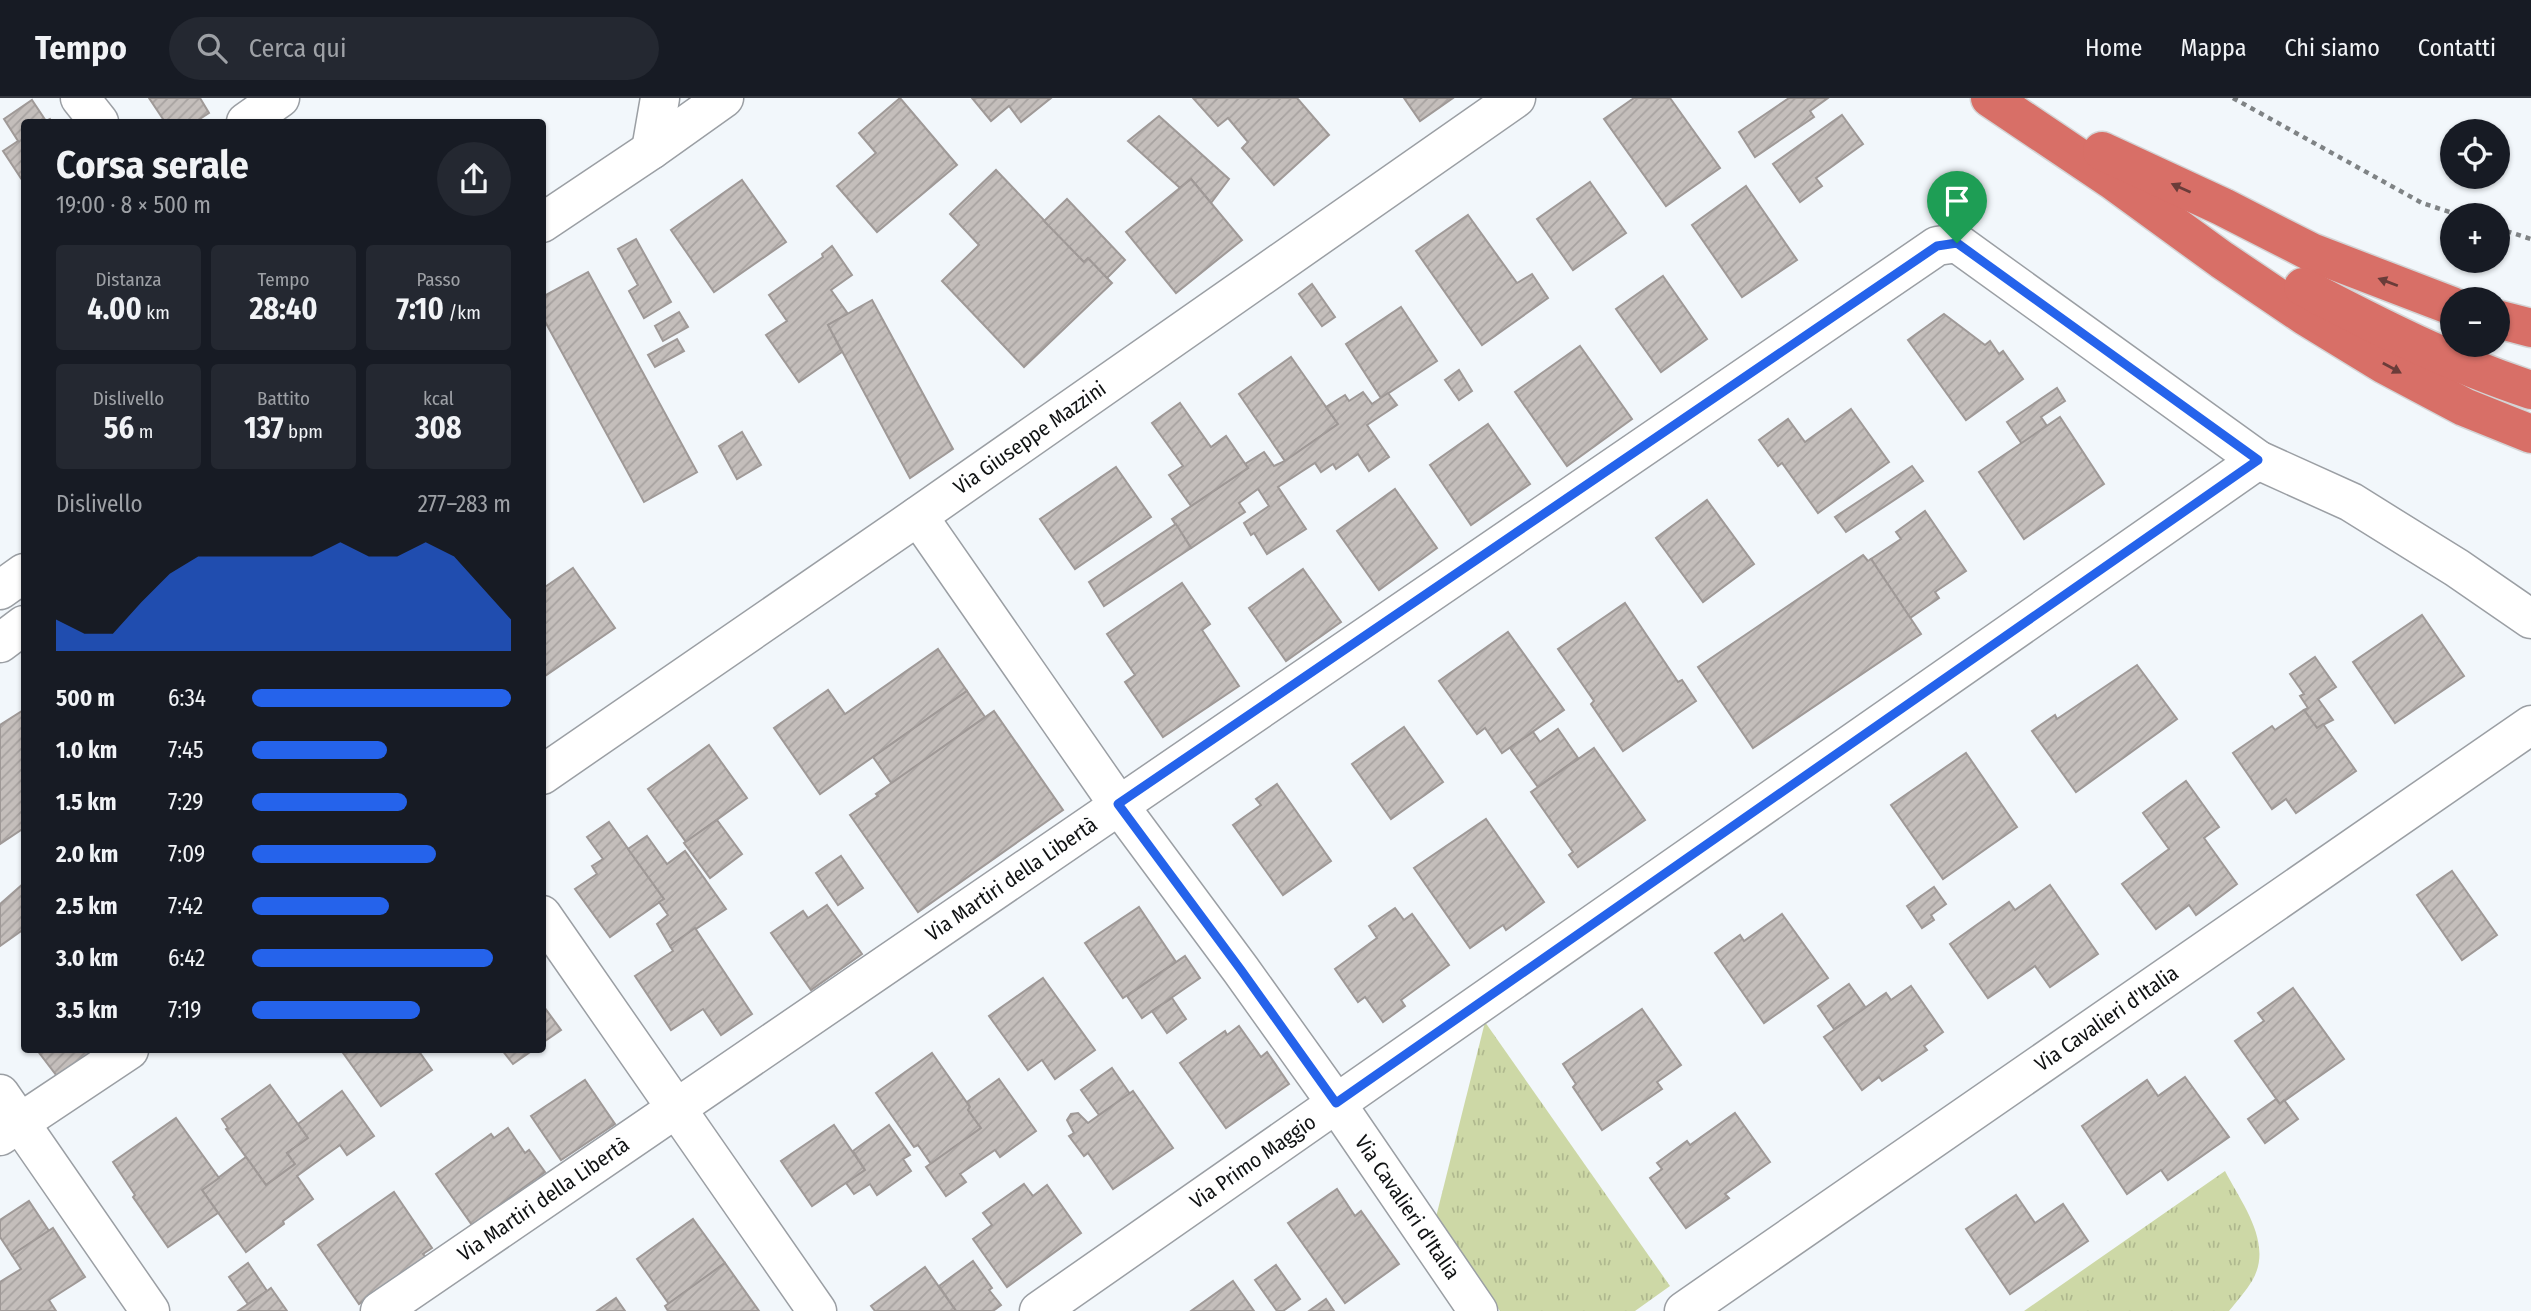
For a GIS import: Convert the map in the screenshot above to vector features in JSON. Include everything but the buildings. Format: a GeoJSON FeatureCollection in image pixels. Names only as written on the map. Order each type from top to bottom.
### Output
{"type":"FeatureCollection","features":[{"type":"Feature","properties":{"kind":"highway"},"geometry":{"type":"LineString","coordinates":[[1990,98],[2112,180],[2232,267],[2385,365],[2464,407],[2531,434]]}},
{"type":"Feature","properties":{"kind":"highway"},"geometry":{"type":"LineString","coordinates":[[1996,98],[2311,252],[2440,301]]}},
{"type":"Feature","properties":{"kind":"highway"},"geometry":{"type":"LineString","coordinates":[[2112,180],[2267,268],[2374,324],[2482,374],[2531,390]]}},
{"type":"Feature","properties":{"kind":"highway"},"geometry":{"type":"LineString","coordinates":[[2510,322],[2531,328]]}},
{"type":"Feature","properties":{"kind":"street"},"geometry":{"type":"LineString","coordinates":[[80,98],[97,119]]}},
{"type":"Feature","properties":{"kind":"street"},"geometry":{"type":"LineString","coordinates":[[250,119],[280,98]]}},
{"type":"Feature","properties":{"kind":"street"},"geometry":{"type":"LineString","coordinates":[[651,150],[660,98]]}},
{"type":"Feature","properties":{"kind":"street"},"geometry":{"type":"LineString","coordinates":[[546,220],[724,98]]}},
{"type":"Feature","properties":{"kind":"street","name":"Via Giuseppe Mazzini"},"geometry":{"type":"LineString","coordinates":[[546,772],[1516,98]]}},
{"type":"Feature","properties":{"kind":"street","name":"Via Martiri della Libertà"},"geometry":{"type":"LineString","coordinates":[[380,1311],[1937,246],[1957,243],[2258,460]]}},
{"type":"Feature","properties":{"kind":"street"},"geometry":{"type":"LineString","coordinates":[[2258,460],[2351,502],[2457,568],[2531,620]]}},
{"type":"Feature","properties":{"kind":"street","name":"Via Primo Maggio"},"geometry":{"type":"LineString","coordinates":[[1039,1311],[2258,460]]}},
{"type":"Feature","properties":{"kind":"street","name":"Via Cavalieri d'Italia"},"geometry":{"type":"LineString","coordinates":[[918,516],[1118,804],[1336,1103],[1478,1311]]}},
{"type":"Feature","properties":{"kind":"street"},"geometry":{"type":"LineString","coordinates":[[0,590],[21,575]]}},
{"type":"Feature","properties":{"kind":"street"},"geometry":{"type":"LineString","coordinates":[[0,643],[21,627]]}},
{"type":"Feature","properties":{"kind":"street","name":"Via Cavalieri d'Italia"},"geometry":{"type":"LineString","coordinates":[[1684,1311],[2531,725]]}},
{"type":"Feature","properties":{"kind":"street"},"geometry":{"type":"LineString","coordinates":[[546,921],[817,1311]]}},
{"type":"Feature","properties":{"kind":"street"},"geometry":{"type":"LineString","coordinates":[[124,1053],[6,1118],[150,1311]]}},
{"type":"Feature","properties":{"kind":"path"},"geometry":{"type":"LineString","coordinates":[[2233,98],[2422,203],[2440,209]]}},
{"type":"Feature","properties":{"kind":"path"},"geometry":{"type":"LineString","coordinates":[[2510,232],[2531,239]]}},
{"type":"Feature","properties":{"kind":"green space"},"geometry":{"type":"Polygon","coordinates":[[[1485,1022],[1670,1286],[1635,1311],[1500,1311],[1435,1221],[1485,1022]]]}},
{"type":"Feature","properties":{"kind":"green space"},"geometry":{"type":"Polygon","coordinates":[[[2225,1171],[2253,1224],[2259,1253],[2258,1267],[2252,1281],[2229,1311],[2024,1311],[2225,1171]]]}},
{"type":"Feature","properties":{"kind":"route"},"geometry":{"type":"LineString","coordinates":[[1957,243],[2258,460],[1336,1103],[1118,804],[1937,246],[1957,243]]}}]}
